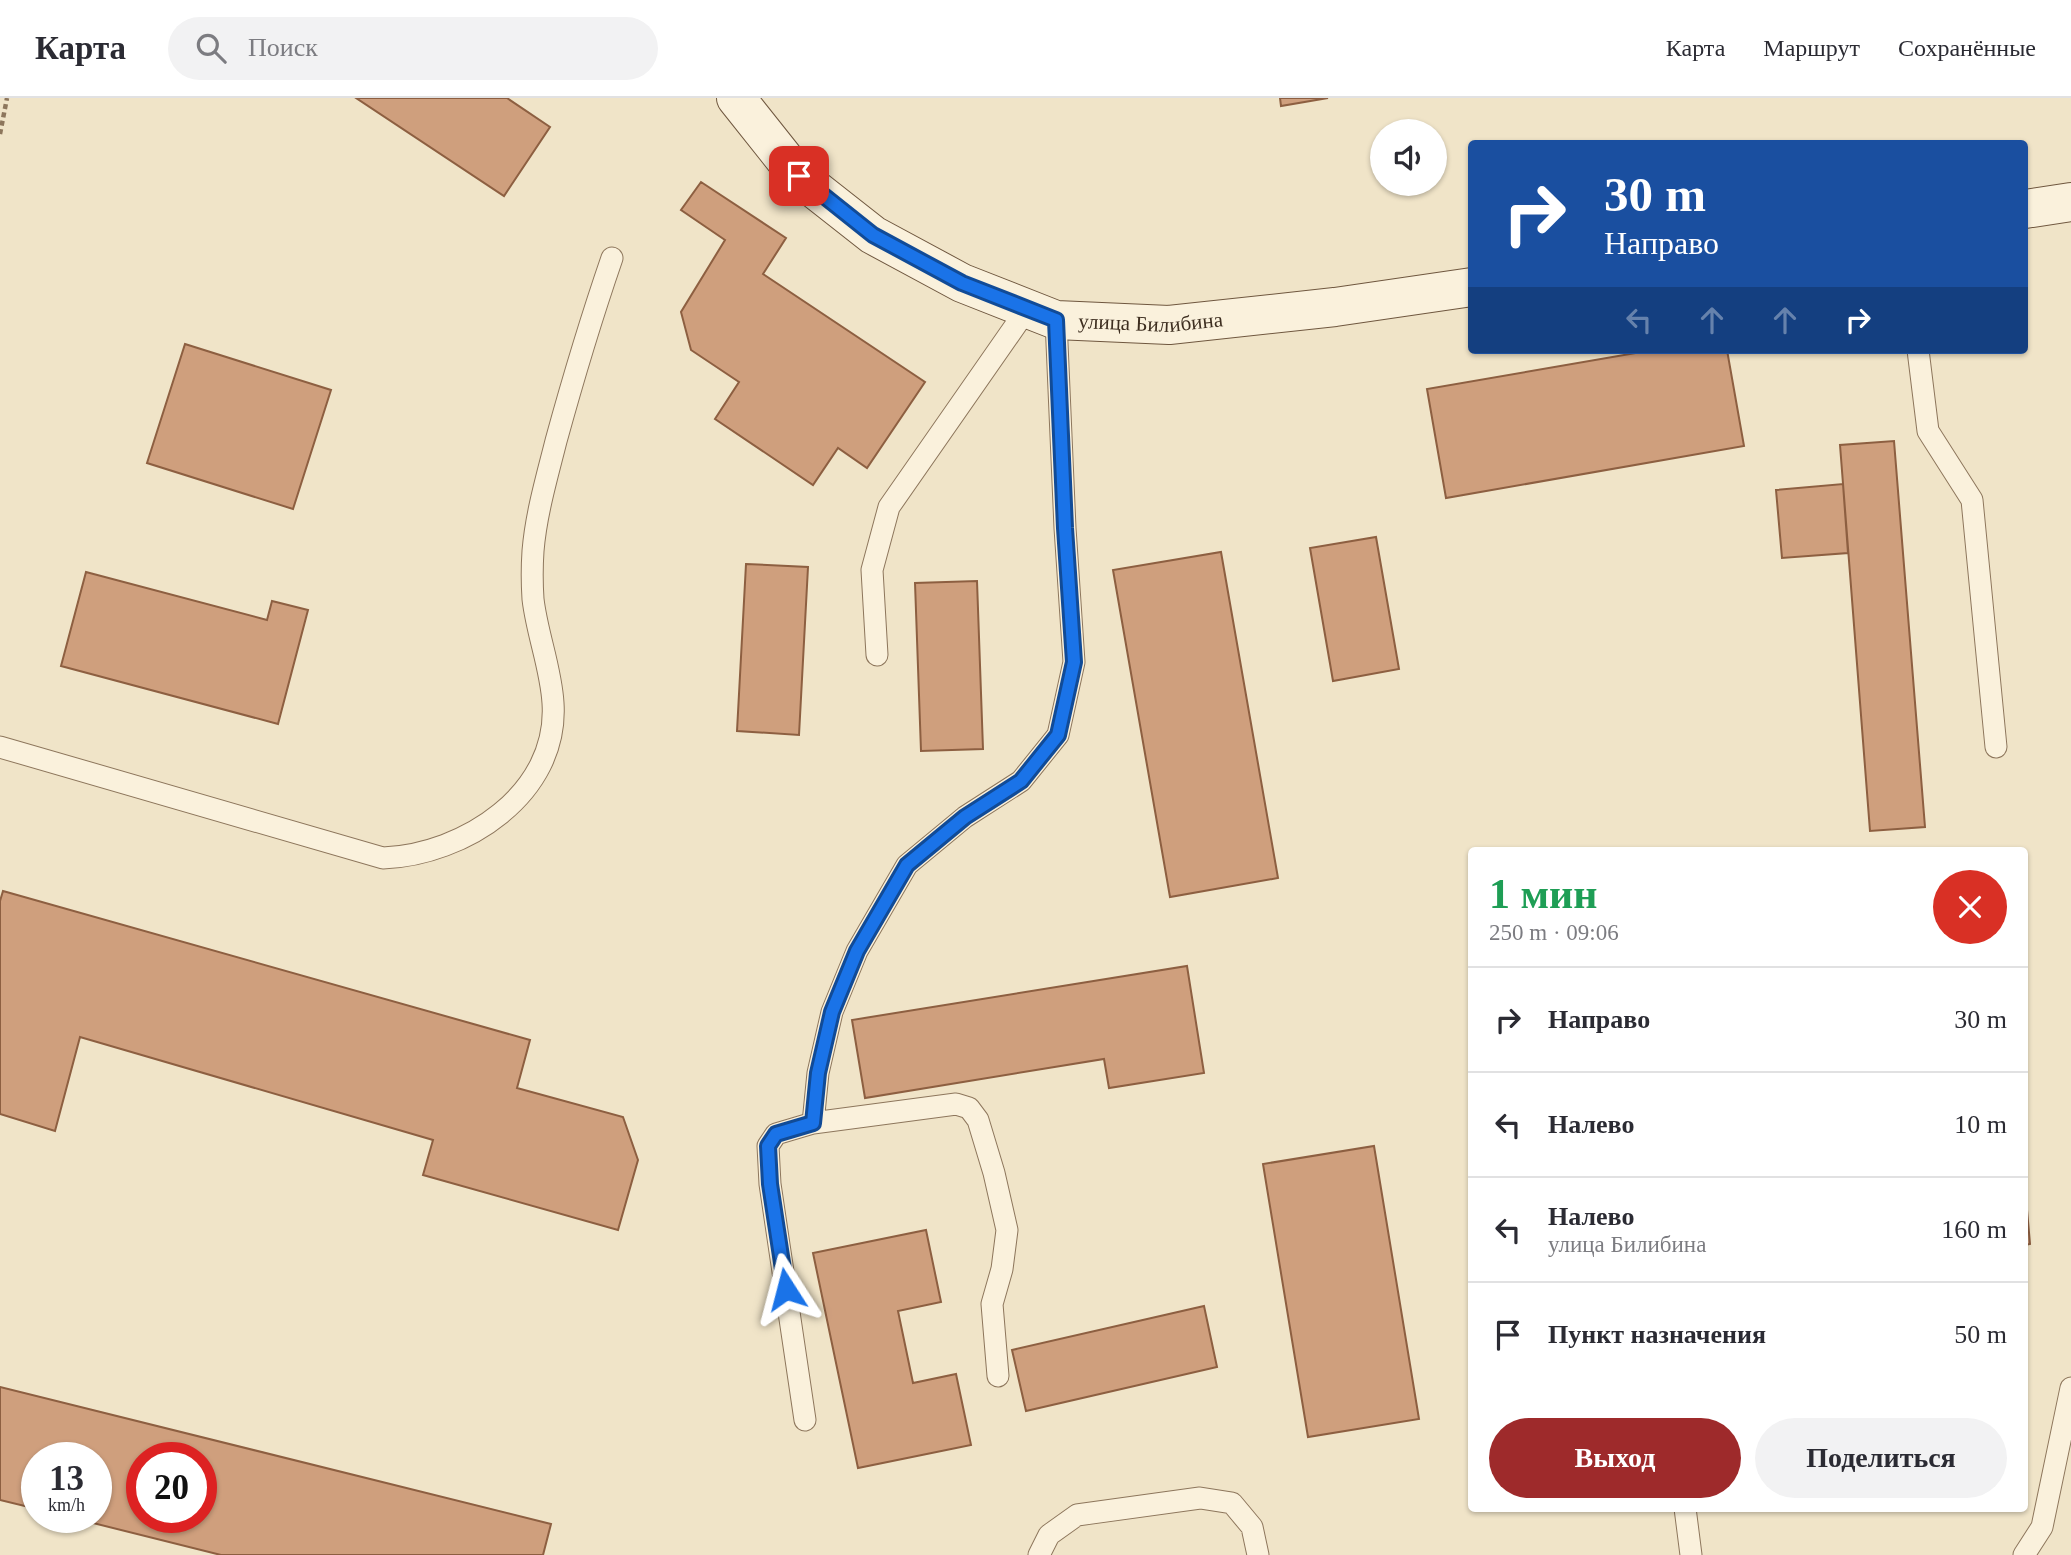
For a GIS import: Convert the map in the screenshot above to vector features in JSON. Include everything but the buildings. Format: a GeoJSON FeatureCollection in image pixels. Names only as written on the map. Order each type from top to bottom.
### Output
{"type":"FeatureCollection","features":[{"type":"Feature","properties":{"kind":"main road","name":"улица Билибина"},"geometry":{"type":"LineString","coordinates":[[736,98],[799,176],[873,235],[962,283],[1042,314],[1169,326],[1335,307],[1468,288]]}},
{"type":"Feature","properties":{"kind":"main road"},"geometry":{"type":"LineString","coordinates":[[2028,209],[2071,202]]}},
{"type":"Feature","properties":{"kind":"lane"},"geometry":{"type":"LineString","coordinates":[[0,747],[383,858],[406,857],[426,852],[480,830],[497,817],[529,785],[541,768],[551,735],[554,705],[533,598],[533,550],[544,489],[581,348],[612,258]]}},
{"type":"Feature","properties":{"kind":"lane"},"geometry":{"type":"LineString","coordinates":[[877,655],[872,570],[889,507],[1042,314]]}},
{"type":"Feature","properties":{"kind":"lane"},"geometry":{"type":"LineString","coordinates":[[813,1123],[818,1073],[832,1012],[857,951],[907,865],[965,817],[1021,781],[1058,735],[1074,662],[1065,528],[1042,314]]}},
{"type":"Feature","properties":{"kind":"lane"},"geometry":{"type":"LineString","coordinates":[[1918,354],[1928,431],[1972,500],[1996,747]]}},
{"type":"Feature","properties":{"kind":"lane"},"geometry":{"type":"LineString","coordinates":[[805,1420],[770,1184],[768,1146],[776,1134],[813,1123],[956,1104],[969,1108],[978,1120],[1007,1230],[1002,1269],[992,1304],[998,1376]]}},
{"type":"Feature","properties":{"kind":"lane"},"geometry":{"type":"LineString","coordinates":[[2024,1555],[2042,1527],[2071,1388]]}},
{"type":"Feature","properties":{"kind":"lane"},"geometry":{"type":"LineString","coordinates":[[1039,1555],[1049,1535],[1077,1515],[1200,1498],[1232,1503],[1252,1527],[1258,1555]]}},
{"type":"Feature","properties":{"kind":"lane"},"geometry":{"type":"LineString","coordinates":[[1686,1512],[1691,1555]]}},
{"type":"Feature","properties":{"kind":"path"},"geometry":{"type":"LineString","coordinates":[[0,134],[7,98]]}},
{"type":"Feature","properties":{"kind":"route"},"geometry":{"type":"LineString","coordinates":[[786,1289],[770,1184],[768,1146],[776,1134],[813,1123],[818,1073],[832,1012],[857,951],[907,865],[965,817],[1021,781],[1058,735],[1074,662],[1056,320],[962,283],[873,235],[799,176]]}}]}
